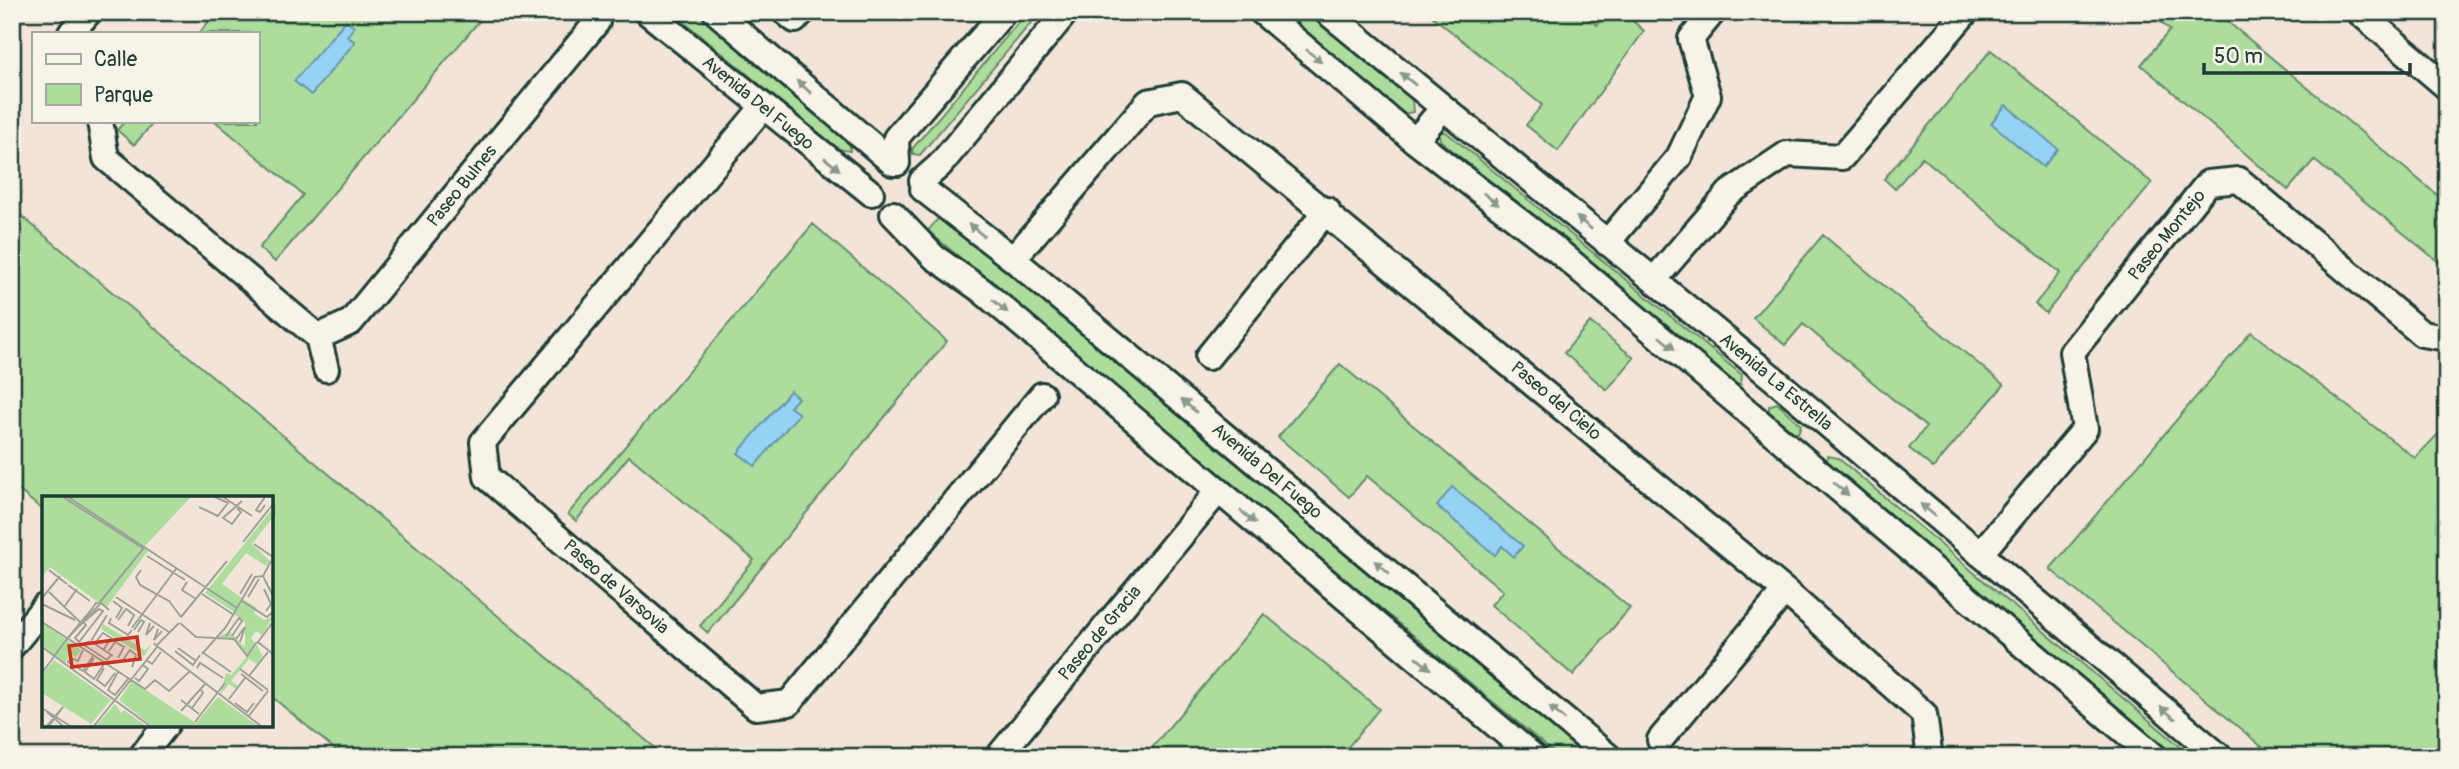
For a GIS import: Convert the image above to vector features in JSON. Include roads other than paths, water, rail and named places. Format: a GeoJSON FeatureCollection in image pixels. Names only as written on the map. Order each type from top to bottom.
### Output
{"type":"FeatureCollection","features":[{"type":"Feature","properties":{"kind":"street"},"geometry":{"type":"LineString","coordinates":[[72,32],[89,12]]}},
{"type":"Feature","properties":{"kind":"street","name":"Avenida Del Fuego"},"geometry":{"type":"LineString","coordinates":[[646,12],[754,116],[871,193]]}},
{"type":"Feature","properties":{"kind":"street"},"geometry":{"type":"LineString","coordinates":[[716,12],[895,163],[911,167],[922,185],[921,198],[909,211],[893,214]]}},
{"type":"Feature","properties":{"kind":"street"},"geometry":{"type":"LineString","coordinates":[[785,12],[795,20],[802,12]]}},
{"type":"Feature","properties":{"kind":"street"},"geometry":{"type":"LineString","coordinates":[[895,163],[896,138],[1004,12]]}},
{"type":"Feature","properties":{"kind":"street"},"geometry":{"type":"LineString","coordinates":[[922,185],[1066,12]]}},
{"type":"Feature","properties":{"kind":"street"},"geometry":{"type":"LineString","coordinates":[[1262,12],[1415,141],[1558,251],[2155,757]]}},
{"type":"Feature","properties":{"kind":"street","name":"Avenida La Estrella"},"geometry":{"type":"LineString","coordinates":[[1326,12],[1774,379],[2220,757]]}},
{"type":"Feature","properties":{"kind":"street"},"geometry":{"type":"LineString","coordinates":[[1607,243],[1679,157],[1708,96],[1691,39],[1713,12]]}},
{"type":"Feature","properties":{"kind":"street"},"geometry":{"type":"LineString","coordinates":[[1654,281],[1729,193],[1787,154],[1842,156],[1966,12]]}},
{"type":"Feature","properties":{"kind":"street"},"geometry":{"type":"LineString","coordinates":[[2359,12],[2447,87]]}},
{"type":"Feature","properties":{"kind":"street","name":"Paseo Bulnes"},"geometry":{"type":"LineString","coordinates":[[318,337],[351,322],[597,22]]}},
{"type":"Feature","properties":{"kind":"street","name":"Paseo del Cielo"},"geometry":{"type":"LineString","coordinates":[[1020,250],[1148,102],[1182,94],[1327,210],[1785,591],[1924,714],[1929,751],[1924,757]]}},
{"type":"Feature","properties":{"kind":"street"},"geometry":{"type":"LineString","coordinates":[[1415,141],[1443,108]]}},
{"type":"Feature","properties":{"kind":"street","name":"Paseo de Varsovia"},"geometry":{"type":"LineString","coordinates":[[754,116],[483,442],[487,477],[756,707],[789,703],[1042,395]]}},
{"type":"Feature","properties":{"kind":"street"},"geometry":{"type":"LineString","coordinates":[[100,122],[106,158],[318,337],[326,369]]}},
{"type":"Feature","properties":{"kind":"street"},"geometry":{"type":"LineString","coordinates":[[895,163],[879,170],[874,177],[871,193],[878,207],[893,214],[933,257],[981,290],[1210,500],[1534,757]]}},
{"type":"Feature","properties":{"kind":"street","name":"Paseo Montejo"},"geometry":{"type":"LineString","coordinates":[[1980,554],[2085,429],[2072,352],[2208,183],[2239,180],[2422,334],[2447,338]]}},
{"type":"Feature","properties":{"kind":"street","name":"Avenida Del Fuego"},"geometry":{"type":"LineString","coordinates":[[922,185],[1020,250],[1609,757]]}},
{"type":"Feature","properties":{"kind":"street"},"geometry":{"type":"LineString","coordinates":[[1208,357],[1327,210]]}},
{"type":"Feature","properties":{"kind":"street"},"geometry":{"type":"LineString","coordinates":[[1747,410],[1774,379]]}},
{"type":"Feature","properties":{"kind":"street"},"geometry":{"type":"LineString","coordinates":[[1803,457],[1831,427]]}},
{"type":"Feature","properties":{"kind":"street","name":"Paseo de Gracia"},"geometry":{"type":"LineString","coordinates":[[998,757],[1210,500]]}},
{"type":"Feature","properties":{"kind":"street"},"geometry":{"type":"LineString","coordinates":[[1660,740],[1785,591]]}},
{"type":"Feature","properties":{"kind":"street"},"geometry":{"type":"LineString","coordinates":[[12,646],[42,609]]}},
{"type":"Feature","properties":{"kind":"street"},"geometry":{"type":"LineString","coordinates":[[141,757],[164,727]]}},
{"type":"Feature","properties":{"kind":"water"},"geometry":{"type":"Polygon","coordinates":[[[346,20],[354,27],[347,36],[355,42],[311,95],[294,81],[346,20]]]}},
{"type":"Feature","properties":{"kind":"water"},"geometry":{"type":"Polygon","coordinates":[[[2006,105],[2058,149],[2043,167],[1991,123],[2006,105]]]}},
{"type":"Feature","properties":{"kind":"water"},"geometry":{"type":"Polygon","coordinates":[[[790,391],[798,398],[790,407],[799,414],[755,466],[738,453],[790,391]]]}},
{"type":"Feature","properties":{"kind":"water"},"geometry":{"type":"Polygon","coordinates":[[[1452,487],[1523,546],[1514,557],[1502,546],[1495,555],[1437,506],[1452,487]]]}}]}
